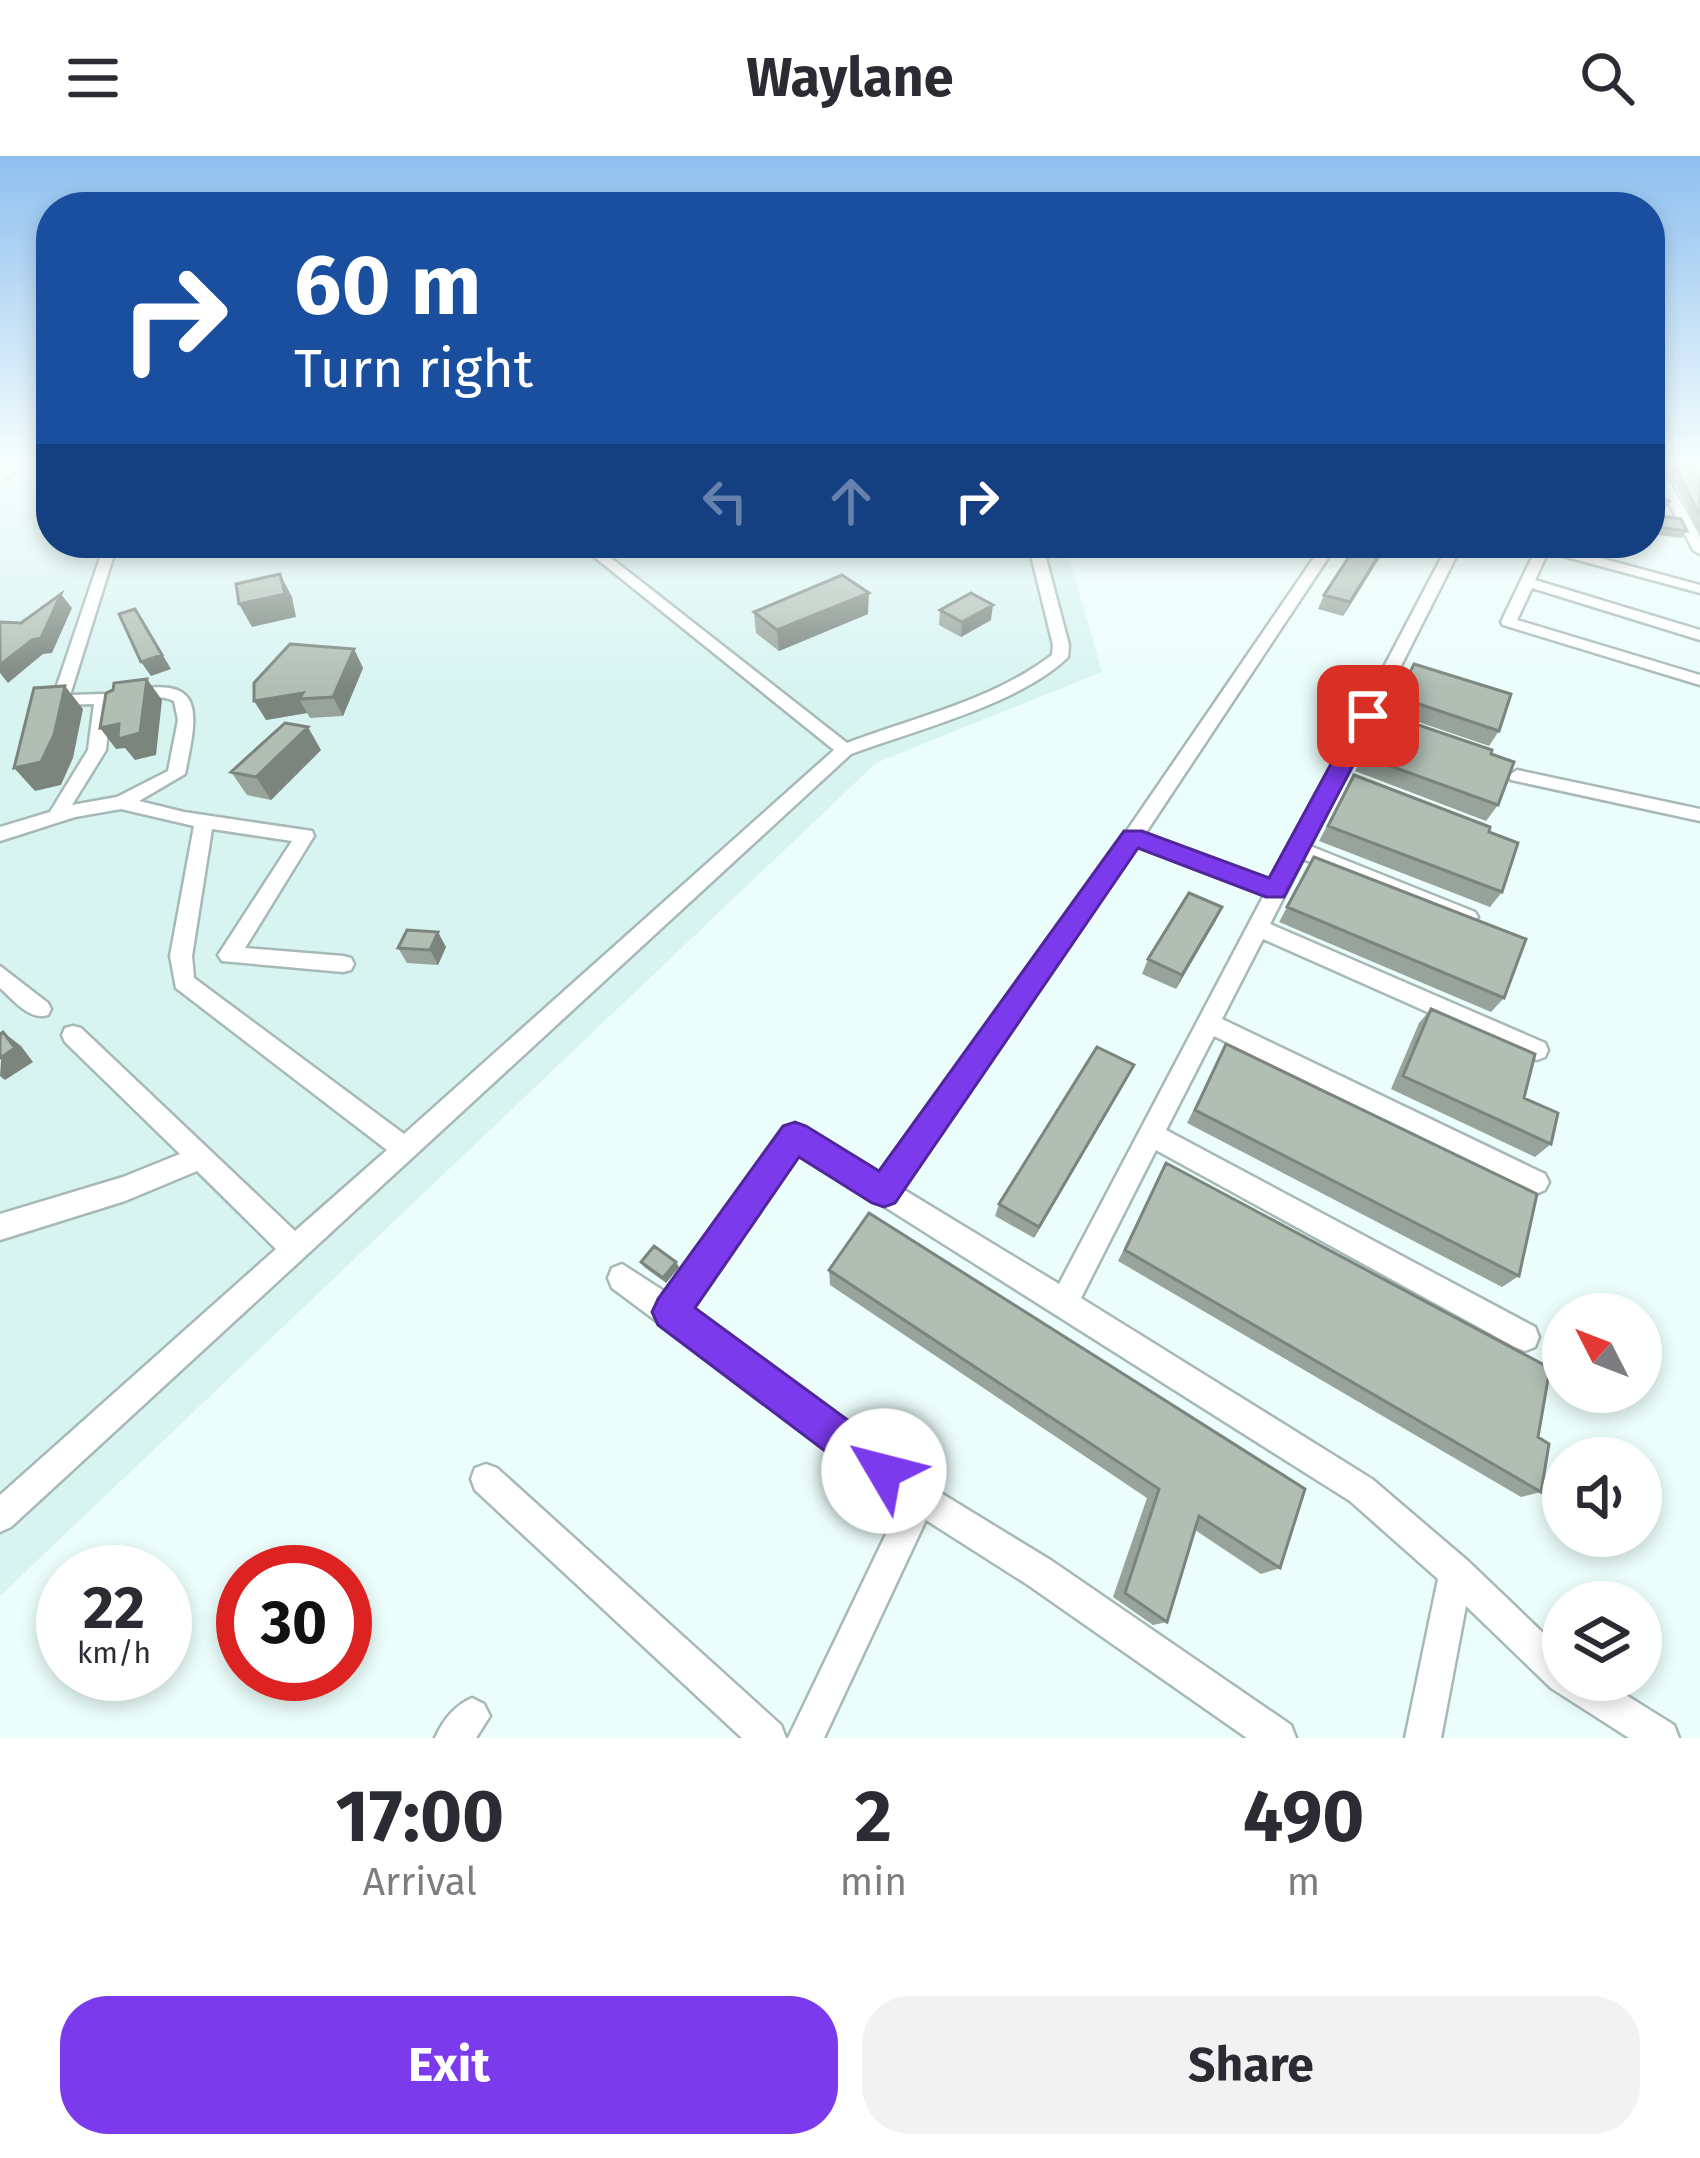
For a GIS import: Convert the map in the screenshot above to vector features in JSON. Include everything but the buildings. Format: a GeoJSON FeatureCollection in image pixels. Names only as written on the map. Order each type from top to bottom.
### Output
{"type":"FeatureCollection","features":[{"type":"Feature","properties":{"kind":"street"},"geometry":{"type":"LineString","coordinates":[[0,834],[57,815],[121,803],[176,774],[190,709],[173,691],[60,700],[106,558]]}},
{"type":"Feature","properties":{"kind":"street"},"geometry":{"type":"LineString","coordinates":[[603,558],[845,750]]}},
{"type":"Feature","properties":{"kind":"street"},"geometry":{"type":"LineString","coordinates":[[0,1516],[845,750],[1046,670],[1060,657],[1061,645],[1039,558]]}},
{"type":"Feature","properties":{"kind":"street"},"geometry":{"type":"LineString","coordinates":[[884,1192],[1133,837],[1320,558]]}},
{"type":"Feature","properties":{"kind":"street"},"geometry":{"type":"LineString","coordinates":[[1064,1303],[1448,558]]}},
{"type":"Feature","properties":{"kind":"street"},"geometry":{"type":"LineString","coordinates":[[1533,558],[1528,582],[1508,622],[1700,680]]}},
{"type":"Feature","properties":{"kind":"street"},"geometry":{"type":"LineString","coordinates":[[1584,558],[1700,589]]}},
{"type":"Feature","properties":{"kind":"street"},"geometry":{"type":"LineString","coordinates":[[1528,582],[1700,635]]}},
{"type":"Feature","properties":{"kind":"street"},"geometry":{"type":"LineString","coordinates":[[1396,660],[1415,667]]}},
{"type":"Feature","properties":{"kind":"street"},"geometry":{"type":"LineString","coordinates":[[57,815],[97,750],[103,699]]}},
{"type":"Feature","properties":{"kind":"street"},"geometry":{"type":"LineString","coordinates":[[1368,716],[1389,723]]}},
{"type":"Feature","properties":{"kind":"street"},"geometry":{"type":"LineString","coordinates":[[1336,775],[1356,783]]}},
{"type":"Feature","properties":{"kind":"street"},"geometry":{"type":"LineString","coordinates":[[1517,776],[1700,814]]}},
{"type":"Feature","properties":{"kind":"street"},"geometry":{"type":"LineString","coordinates":[[121,803],[305,836],[229,955],[343,964]]}},
{"type":"Feature","properties":{"kind":"street"},"geometry":{"type":"LineString","coordinates":[[204,821],[181,956],[184,982],[405,1149]]}},
{"type":"Feature","properties":{"kind":"street"},"geometry":{"type":"LineString","coordinates":[[1133,837],[1275,891]]}},
{"type":"Feature","properties":{"kind":"street"},"geometry":{"type":"LineString","coordinates":[[1296,848],[1495,928]]}},
{"type":"Feature","properties":{"kind":"street"},"geometry":{"type":"LineString","coordinates":[[1256,927],[1537,1050]]}},
{"type":"Feature","properties":{"kind":"street"},"geometry":{"type":"LineString","coordinates":[[0,975],[40,1009]]}},
{"type":"Feature","properties":{"kind":"street"},"geometry":{"type":"LineString","coordinates":[[1209,1023],[1536,1182]]}},
{"type":"Feature","properties":{"kind":"street"},"geometry":{"type":"LineString","coordinates":[[73,1035],[196,1160],[295,1249]]}},
{"type":"Feature","properties":{"kind":"street"},"geometry":{"type":"LineString","coordinates":[[1152,1135],[1525,1337]]}},
{"type":"Feature","properties":{"kind":"street"},"geometry":{"type":"LineString","coordinates":[[670,1312],[795,1137],[1361,1490],[1542,1655]]}},
{"type":"Feature","properties":{"kind":"street"},"geometry":{"type":"LineString","coordinates":[[0,1227],[125,1190],[196,1160]]}},
{"type":"Feature","properties":{"kind":"street"},"geometry":{"type":"LineString","coordinates":[[622,1278],[920,1498],[1040,1574],[1278,1738]]}},
{"type":"Feature","properties":{"kind":"street"},"geometry":{"type":"LineString","coordinates":[[486,1479],[768,1738]]}},
{"type":"Feature","properties":{"kind":"street"},"geometry":{"type":"LineString","coordinates":[[806,1738],[920,1498]]}},
{"type":"Feature","properties":{"kind":"street"},"geometry":{"type":"LineString","coordinates":[[1424,1738],[1456,1573]]}},
{"type":"Feature","properties":{"kind":"street"},"geometry":{"type":"LineString","coordinates":[[1602,1701],[1661,1738]]}},
{"type":"Feature","properties":{"kind":"shaded area"},"geometry":{"type":"Polygon","coordinates":[[[0,540],[36,540],[36,558],[1069,558],[1102,672],[876,763],[54,1545],[36,1545],[36,1562],[0,1596],[0,540]]]}},
{"type":"Feature","properties":{"kind":"route"},"geometry":{"type":"LineString","coordinates":[[884,1471],[670,1312],[795,1137],[884,1192],[1133,837],[1275,891],[1368,716]]}}]}
